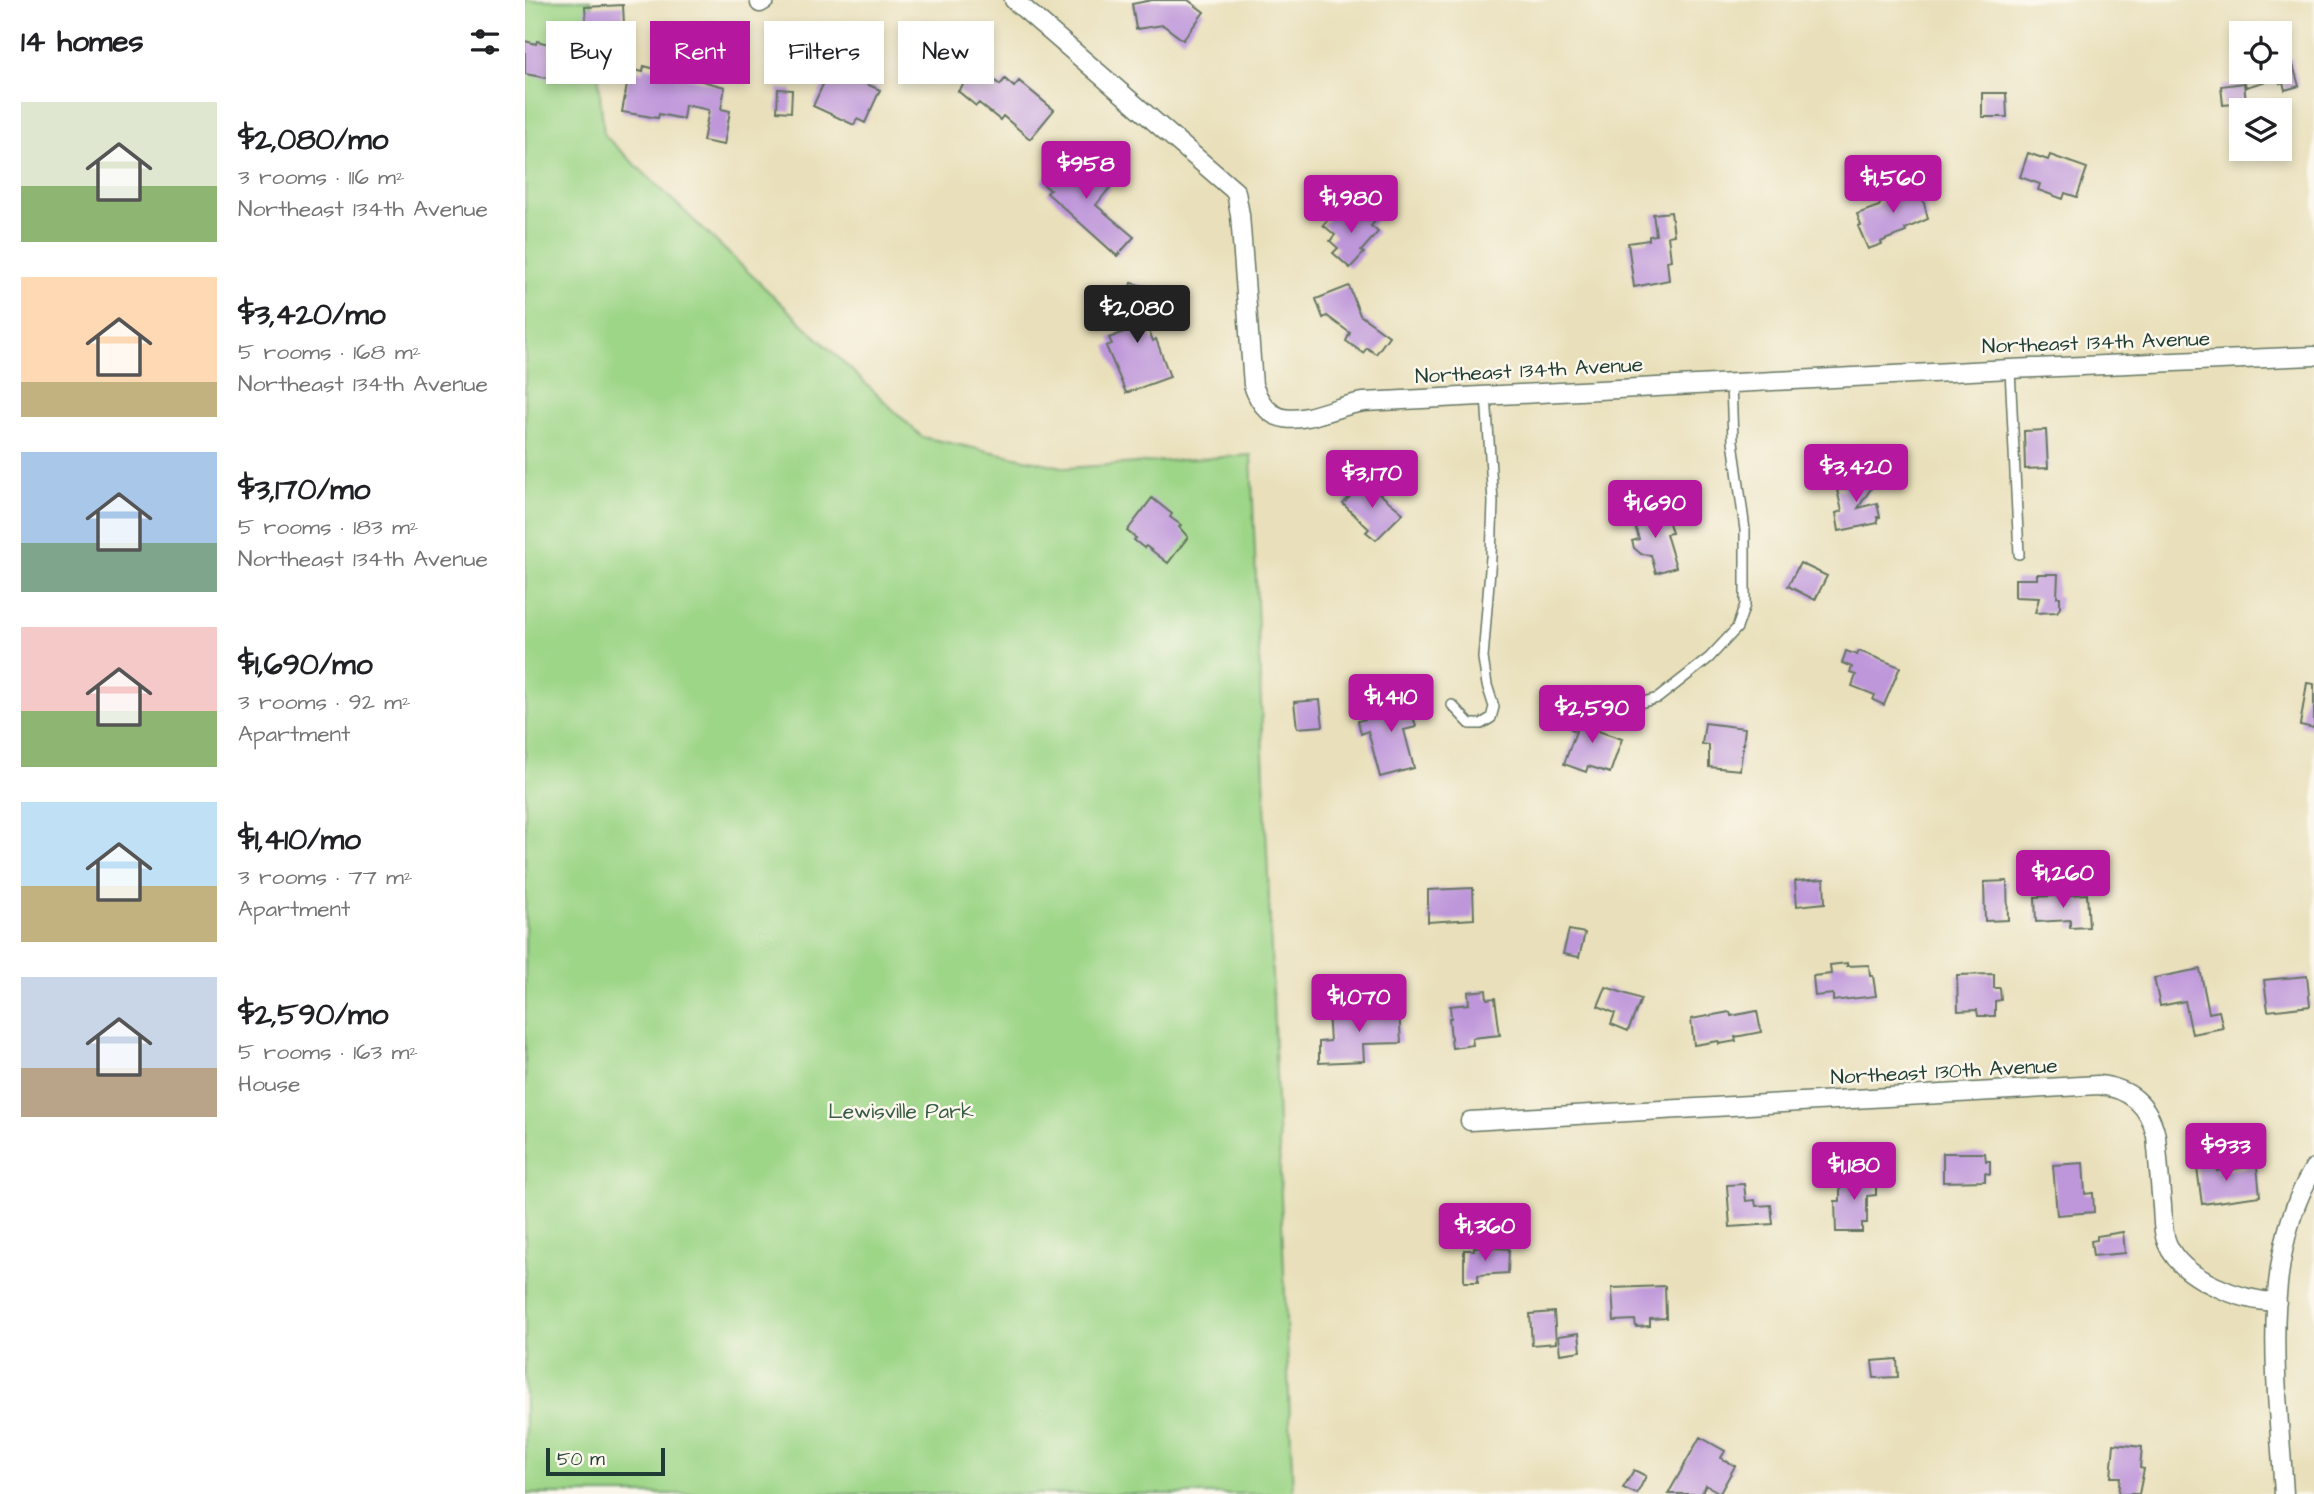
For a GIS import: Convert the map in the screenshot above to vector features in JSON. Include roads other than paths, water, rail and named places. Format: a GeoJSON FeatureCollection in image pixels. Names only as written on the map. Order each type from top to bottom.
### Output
{"type":"FeatureCollection","features":[{"type":"Feature","properties":{"kind":"street","name":"Northeast 134th Avenue"},"geometry":{"type":"LineString","coordinates":[[1014,0],[1236,192],[1253,385],[1263,406],[1272,413],[1293,420],[1364,402],[2314,356]]}},
{"type":"Feature","properties":{"kind":"street","name":"Northeast 130th Avenue"},"geometry":{"type":"LineString","coordinates":[[1470,1121],[2112,1086],[2137,1099],[2153,1122],[2164,1233],[2172,1253],[2181,1263],[2221,1289],[2247,1299],[2277,1302]]}},
{"type":"Feature","properties":{"kind":"street"},"geometry":{"type":"LineString","coordinates":[[2284,1494],[2276,1339],[2277,1302],[2283,1254],[2293,1212],[2310,1174]]}},
{"type":"Feature","properties":{"kind":"lane"},"geometry":{"type":"LineString","coordinates":[[2010,369],[2019,554]]}},
{"type":"Feature","properties":{"kind":"lane"},"geometry":{"type":"LineString","coordinates":[[1596,701],[1629,706],[1658,698],[1709,658],[1737,628],[1745,605],[1745,530],[1733,441],[1731,383]]}},
{"type":"Feature","properties":{"kind":"lane"},"geometry":{"type":"LineString","coordinates":[[1452,705],[1470,724],[1481,724],[1491,718],[1494,707],[1483,658],[1493,502],[1486,395]]}},
{"type":"Feature","properties":{"kind":"park label","name":"Lewisville Park"},"geometry":{"type":"Point","coordinates":[901,1111]}}]}
